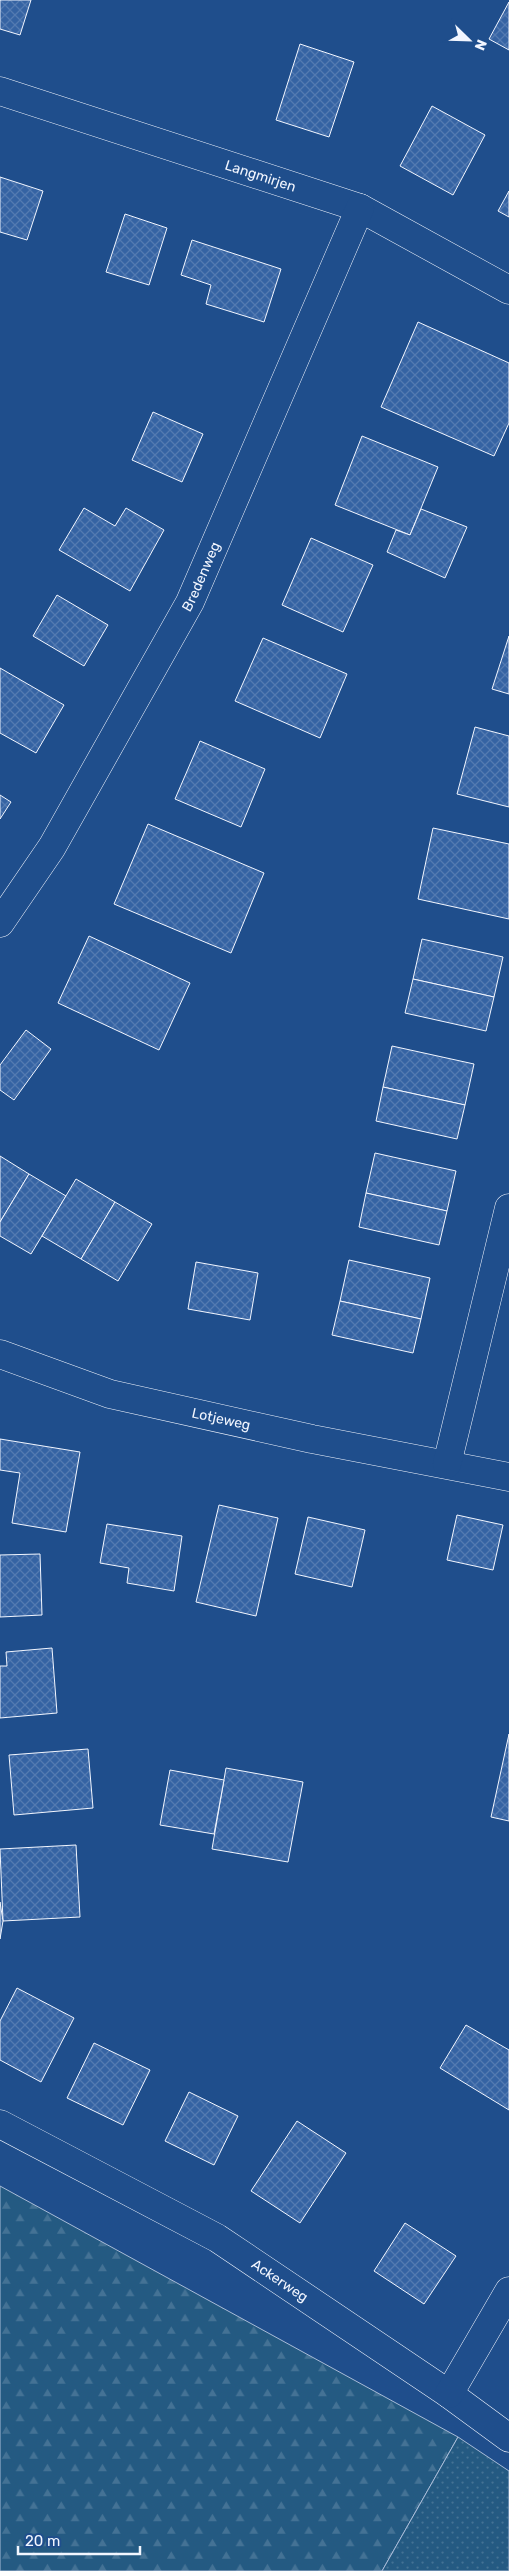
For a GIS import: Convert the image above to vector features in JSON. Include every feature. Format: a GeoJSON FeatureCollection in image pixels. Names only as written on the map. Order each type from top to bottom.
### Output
{"type":"FeatureCollection","features":[{"type":"Feature","properties":{"kind":"street","name":"Langmirjen"},"geometry":{"type":"LineString","coordinates":[[0,91],[360,208],[509,290]]}},
{"type":"Feature","properties":{"kind":"street","name":"Bredenweg"},"geometry":{"type":"LineString","coordinates":[[0,923],[52,848],[190,602],[360,208]]}},
{"type":"Feature","properties":{"kind":"street"},"geometry":{"type":"LineString","coordinates":[[447,1464],[509,1208]]}},
{"type":"Feature","properties":{"kind":"street","name":"Lotjeweg"},"geometry":{"type":"LineString","coordinates":[[0,1354],[110,1394],[312,1439],[509,1477]]}},
{"type":"Feature","properties":{"kind":"street","name":"Ackerweg"},"geometry":{"type":"LineString","coordinates":[[0,2124],[217,2238],[449,2394],[509,2438]]}},
{"type":"Feature","properties":{"kind":"street"},"geometry":{"type":"LineString","coordinates":[[449,2394],[509,2292]]}},
{"type":"Feature","properties":{"kind":"green space"},"geometry":{"type":"Polygon","coordinates":[[[0,2186],[458,2437],[382,2571],[0,2571],[0,2186]]]}},
{"type":"Feature","properties":{"kind":"green space"},"geometry":{"type":"Polygon","coordinates":[[[458,2437],[509,2471],[509,2571],[382,2571],[458,2437]]]}},
{"type":"Feature","properties":{"kind":"building"},"geometry":{"type":"Polygon","coordinates":[[[0,0],[31,0],[20,35],[0,29],[0,0]]]}},
{"type":"Feature","properties":{"kind":"building"},"geometry":{"type":"Polygon","coordinates":[[[509,2],[509,50],[489,39],[509,2]]]}},
{"type":"Feature","properties":{"kind":"building"},"geometry":{"type":"Polygon","coordinates":[[[300,44],[354,62],[329,137],[276,120],[300,44]]]}},
{"type":"Feature","properties":{"kind":"building"},"geometry":{"type":"Polygon","coordinates":[[[432,106],[485,135],[453,195],[400,166],[432,106]]]}},
{"type":"Feature","properties":{"kind":"building"},"geometry":{"type":"Polygon","coordinates":[[[0,177],[43,191],[27,240],[0,232],[0,177]]]}},
{"type":"Feature","properties":{"kind":"building"},"geometry":{"type":"Polygon","coordinates":[[[509,191],[509,217],[498,211],[509,191]]]}},
{"type":"Feature","properties":{"kind":"building"},"geometry":{"type":"Polygon","coordinates":[[[125,214],[167,228],[149,285],[106,272],[125,214]]]}},
{"type":"Feature","properties":{"kind":"building"},"geometry":{"type":"Polygon","coordinates":[[[192,240],[281,269],[264,322],[206,304],[211,285],[181,275],[192,240]]]}},
{"type":"Feature","properties":{"kind":"building"},"geometry":{"type":"Polygon","coordinates":[[[418,322],[509,363],[509,423],[494,456],[381,407],[418,322]]]}},
{"type":"Feature","properties":{"kind":"building"},"geometry":{"type":"Polygon","coordinates":[[[153,412],[203,434],[182,482],[132,460],[153,412]]]}},
{"type":"Feature","properties":{"kind":"building"},"geometry":{"type":"Polygon","coordinates":[[[362,436],[438,467],[410,535],[335,505],[362,436]]]}},
{"type":"Feature","properties":{"kind":"building"},"geometry":{"type":"Polygon","coordinates":[[[84,508],[115,526],[126,508],[164,530],[130,591],[59,550],[84,508]]]}},
{"type":"Feature","properties":{"kind":"building"},"geometry":{"type":"Polygon","coordinates":[[[421,509],[467,527],[445,578],[387,552],[396,530],[410,535],[421,509]]]}},
{"type":"Feature","properties":{"kind":"building"},"geometry":{"type":"Polygon","coordinates":[[[311,538],[373,565],[343,632],[282,605],[311,538]]]}},
{"type":"Feature","properties":{"kind":"building"},"geometry":{"type":"Polygon","coordinates":[[[57,595],[108,625],[84,666],[33,636],[57,595]]]}},
{"type":"Feature","properties":{"kind":"building"},"geometry":{"type":"Polygon","coordinates":[[[509,636],[509,694],[492,689],[509,636]]]}},
{"type":"Feature","properties":{"kind":"building"},"geometry":{"type":"Polygon","coordinates":[[[263,638],[347,674],[320,738],[235,701],[263,638]]]}},
{"type":"Feature","properties":{"kind":"building"},"geometry":{"type":"Polygon","coordinates":[[[0,668],[64,705],[36,753],[0,733],[0,668]]]}},
{"type":"Feature","properties":{"kind":"building"},"geometry":{"type":"Polygon","coordinates":[[[475,727],[509,736],[509,807],[457,794],[475,727]]]}},
{"type":"Feature","properties":{"kind":"building"},"geometry":{"type":"Polygon","coordinates":[[[200,741],[265,769],[241,827],[175,799],[200,741]]]}},
{"type":"Feature","properties":{"kind":"building"},"geometry":{"type":"Polygon","coordinates":[[[0,795],[11,802],[0,819],[0,795]]]}},
{"type":"Feature","properties":{"kind":"building"},"geometry":{"type":"Polygon","coordinates":[[[148,824],[264,873],[231,953],[114,904],[148,824]]]}},
{"type":"Feature","properties":{"kind":"building"},"geometry":{"type":"Polygon","coordinates":[[[433,828],[509,844],[509,919],[418,899],[433,828]]]}},
{"type":"Feature","properties":{"kind":"building"},"geometry":{"type":"Polygon","coordinates":[[[89,936],[190,983],[159,1050],[58,1003],[89,936]]]}},
{"type":"Feature","properties":{"kind":"building"},"geometry":{"type":"Polygon","coordinates":[[[422,939],[503,957],[494,997],[413,979],[422,939]]]}},
{"type":"Feature","properties":{"kind":"building"},"geometry":{"type":"Polygon","coordinates":[[[413,979],[494,997],[486,1031],[405,1013],[413,979]]]}},
{"type":"Feature","properties":{"kind":"building"},"geometry":{"type":"Polygon","coordinates":[[[26,1030],[51,1049],[14,1100],[0,1090],[0,1065],[26,1030]]]}},
{"type":"Feature","properties":{"kind":"building"},"geometry":{"type":"Polygon","coordinates":[[[392,1046],[474,1064],[465,1105],[383,1087],[392,1046]]]}},
{"type":"Feature","properties":{"kind":"building"},"geometry":{"type":"Polygon","coordinates":[[[383,1087],[465,1105],[457,1139],[376,1121],[383,1087]]]}},
{"type":"Feature","properties":{"kind":"building"},"geometry":{"type":"Polygon","coordinates":[[[375,1153],[456,1171],[447,1211],[366,1193],[375,1153]]]}},
{"type":"Feature","properties":{"kind":"building"},"geometry":{"type":"Polygon","coordinates":[[[0,1156],[29,1174],[0,1222],[0,1156]]]}},
{"type":"Feature","properties":{"kind":"building"},"geometry":{"type":"Polygon","coordinates":[[[29,1174],[66,1196],[31,1254],[0,1236],[0,1222],[29,1174]]]}},
{"type":"Feature","properties":{"kind":"building"},"geometry":{"type":"Polygon","coordinates":[[[76,1179],[115,1202],[81,1259],[42,1236],[76,1179]]]}},
{"type":"Feature","properties":{"kind":"building"},"geometry":{"type":"Polygon","coordinates":[[[366,1193],[447,1211],[439,1245],[359,1227],[366,1193]]]}},
{"type":"Feature","properties":{"kind":"building"},"geometry":{"type":"Polygon","coordinates":[[[115,1202],[152,1224],[118,1281],[81,1259],[115,1202]]]}},
{"type":"Feature","properties":{"kind":"building"},"geometry":{"type":"Polygon","coordinates":[[[349,1260],[430,1278],[421,1319],[340,1301],[349,1260]]]}},
{"type":"Feature","properties":{"kind":"building"},"geometry":{"type":"Polygon","coordinates":[[[196,1262],[258,1273],[250,1320],[188,1309],[196,1262]]]}},
{"type":"Feature","properties":{"kind":"building"},"geometry":{"type":"Polygon","coordinates":[[[340,1301],[421,1319],[413,1353],[332,1335],[340,1301]]]}},
{"type":"Feature","properties":{"kind":"building"},"geometry":{"type":"Polygon","coordinates":[[[0,1439],[80,1452],[66,1532],[12,1523],[20,1473],[0,1470],[0,1439]]]}},
{"type":"Feature","properties":{"kind":"building"},"geometry":{"type":"Polygon","coordinates":[[[219,1505],[278,1518],[256,1616],[196,1602],[219,1505]]]}},
{"type":"Feature","properties":{"kind":"building"},"geometry":{"type":"Polygon","coordinates":[[[457,1515],[503,1525],[493,1570],[447,1560],[457,1515]]]}},
{"type":"Feature","properties":{"kind":"building"},"geometry":{"type":"Polygon","coordinates":[[[308,1517],[365,1530],[352,1587],[295,1574],[308,1517]]]}},
{"type":"Feature","properties":{"kind":"building"},"geometry":{"type":"Polygon","coordinates":[[[107,1524],[182,1536],[174,1591],[127,1583],[129,1568],[100,1563],[107,1524]]]}},
{"type":"Feature","properties":{"kind":"building"},"geometry":{"type":"Polygon","coordinates":[[[40,1554],[42,1615],[0,1617],[0,1555],[40,1554]]]}},
{"type":"Feature","properties":{"kind":"building"},"geometry":{"type":"Polygon","coordinates":[[[52,1648],[57,1713],[0,1718],[0,1666],[7,1666],[6,1652],[52,1648]]]}},
{"type":"Feature","properties":{"kind":"building"},"geometry":{"type":"Polygon","coordinates":[[[509,1734],[509,1821],[491,1817],[509,1734]]]}},
{"type":"Feature","properties":{"kind":"building"},"geometry":{"type":"Polygon","coordinates":[[[88,1749],[93,1808],[14,1815],[9,1755],[88,1749]]]}},
{"type":"Feature","properties":{"kind":"building"},"geometry":{"type":"Polygon","coordinates":[[[226,1768],[303,1782],[288,1862],[212,1849],[226,1768]]]}},
{"type":"Feature","properties":{"kind":"building"},"geometry":{"type":"Polygon","coordinates":[[[170,1770],[224,1780],[214,1834],[160,1825],[170,1770]]]}},
{"type":"Feature","properties":{"kind":"building"},"geometry":{"type":"Polygon","coordinates":[[[76,1845],[80,1917],[3,1921],[0,1849],[76,1845]]]}},
{"type":"Feature","properties":{"kind":"building"},"geometry":{"type":"Polygon","coordinates":[[[0,1902],[3,1921],[0,1939],[0,1902]]]}},
{"type":"Feature","properties":{"kind":"building"},"geometry":{"type":"Polygon","coordinates":[[[17,1988],[74,2018],[41,2082],[0,2060],[0,2021],[17,1988]]]}},
{"type":"Feature","properties":{"kind":"building"},"geometry":{"type":"Polygon","coordinates":[[[466,2025],[509,2050],[509,2110],[440,2068],[466,2025]]]}},
{"type":"Feature","properties":{"kind":"building"},"geometry":{"type":"Polygon","coordinates":[[[94,2043],[150,2070],[123,2125],[67,2098],[94,2043]]]}},
{"type":"Feature","properties":{"kind":"building"},"geometry":{"type":"Polygon","coordinates":[[[189,2092],[238,2116],[214,2165],[165,2141],[189,2092]]]}},
{"type":"Feature","properties":{"kind":"building"},"geometry":{"type":"Polygon","coordinates":[[[297,2121],[346,2153],[300,2223],[251,2191],[297,2121]]]}},
{"type":"Feature","properties":{"kind":"building"},"geometry":{"type":"Polygon","coordinates":[[[405,2223],[456,2256],[424,2304],[374,2271],[405,2223]]]}}]}
